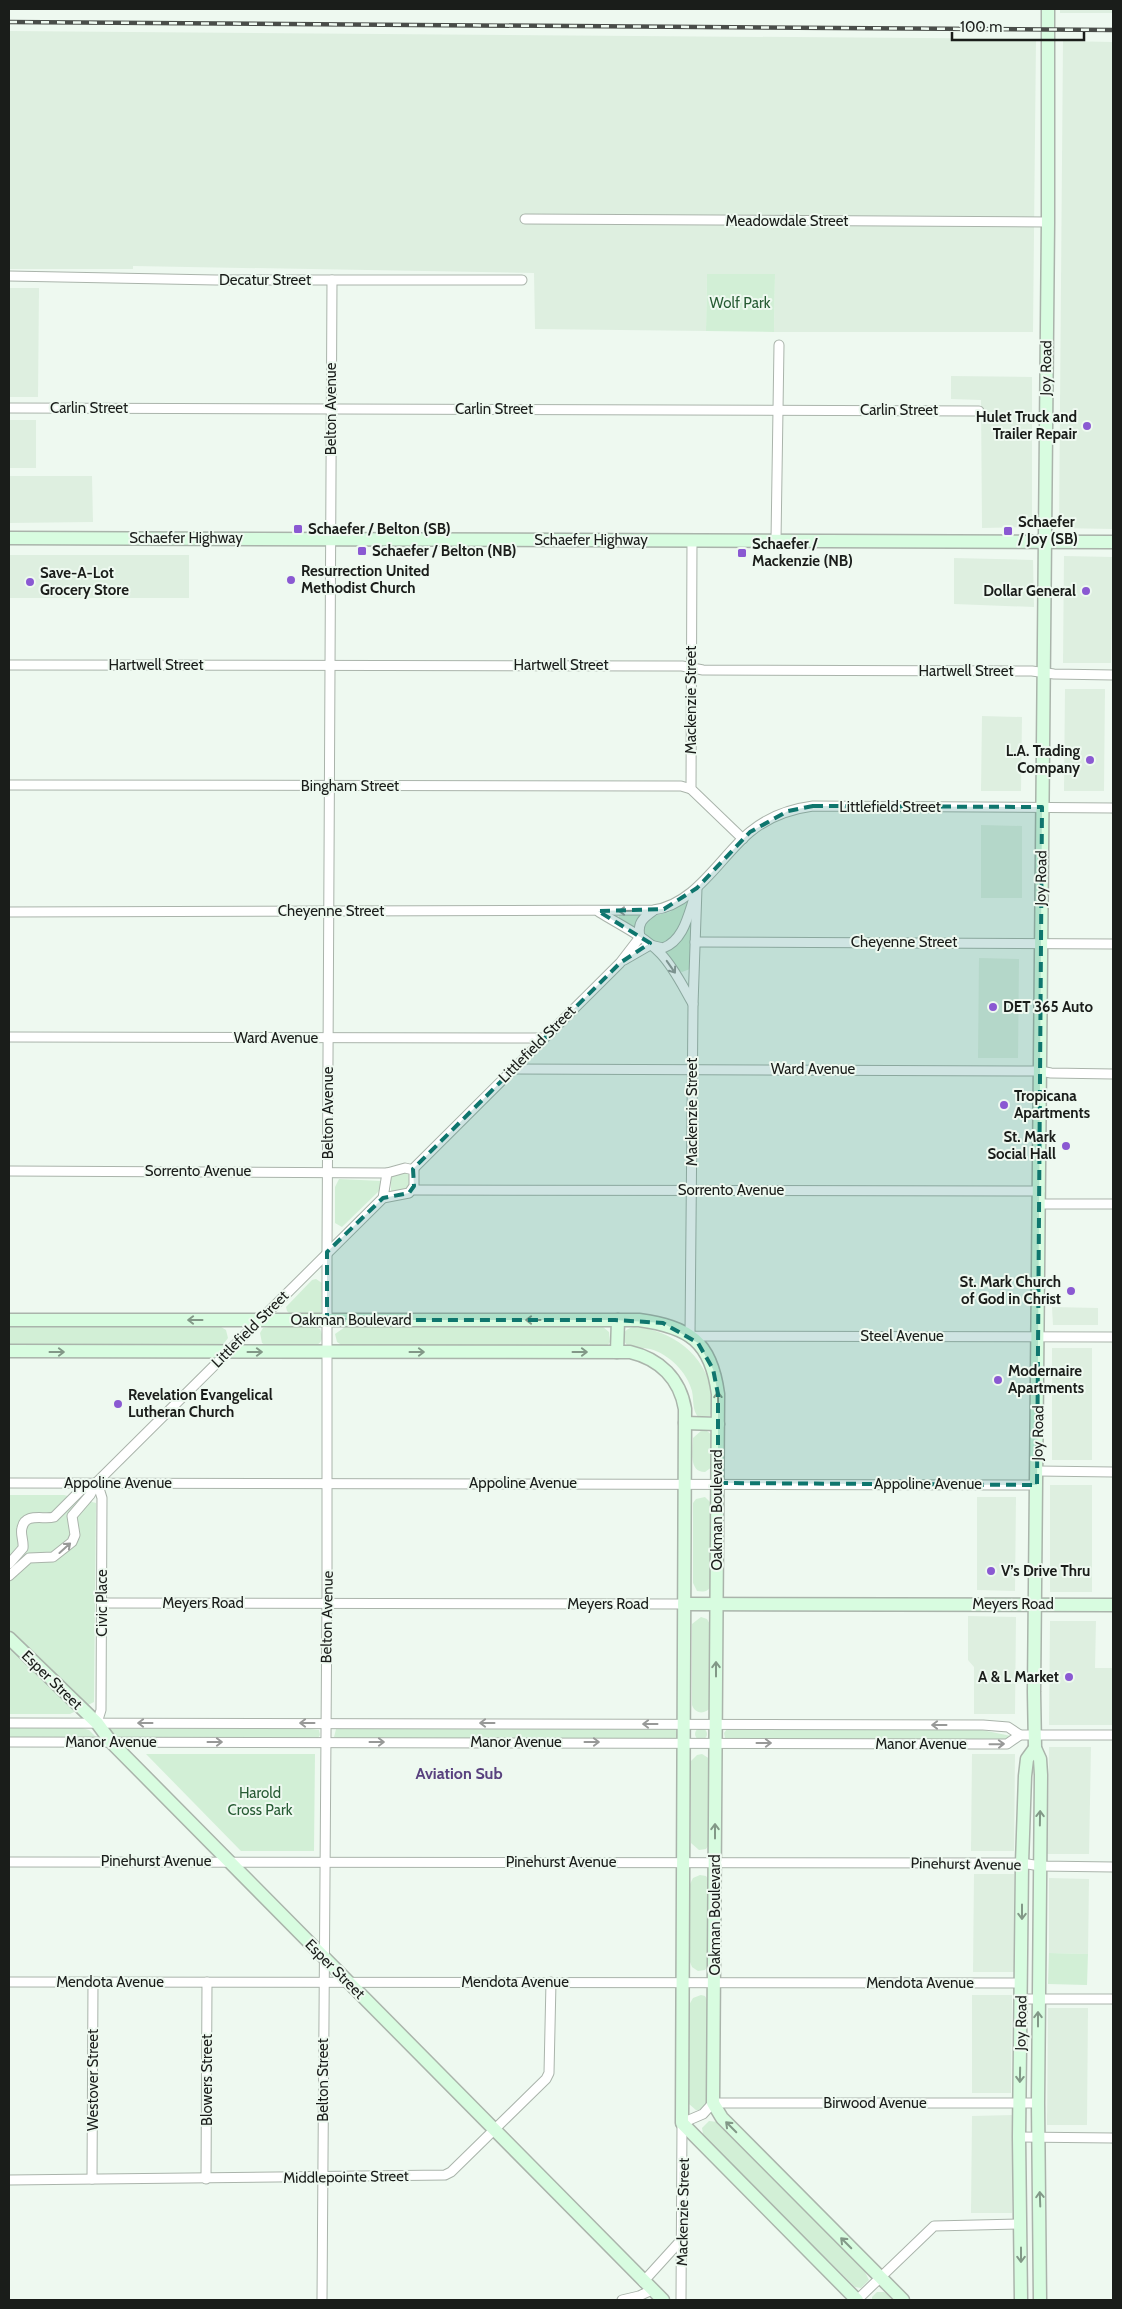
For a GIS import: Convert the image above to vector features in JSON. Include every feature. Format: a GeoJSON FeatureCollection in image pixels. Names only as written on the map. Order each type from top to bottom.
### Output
{"type":"FeatureCollection","features":[{"type":"Feature","properties":{"kind":"street","name":"Joy Road"},"geometry":{"type":"LineString","coordinates":[[1040,2300],[1038,1998],[1040,1759],[1035,1748],[1035,1604],[1038,1471],[1048,9]]}},
{"type":"Feature","properties":{"kind":"street","name":"Meadowdale Street"},"geometry":{"type":"LineString","coordinates":[[525,220],[1048,222]]}},
{"type":"Feature","properties":{"kind":"street","name":"Decatur Street"},"geometry":{"type":"LineString","coordinates":[[9,276],[522,280]]}},
{"type":"Feature","properties":{"kind":"street","name":"Belton Avenue"},"geometry":{"type":"LineString","coordinates":[[330,539],[332,280]]}},
{"type":"Feature","properties":{"kind":"street"},"geometry":{"type":"LineString","coordinates":[[776,540],[779,345]]}},
{"type":"Feature","properties":{"kind":"street","name":"Carlin Street"},"geometry":{"type":"LineString","coordinates":[[9,408],[979,411]]}},
{"type":"Feature","properties":{"kind":"street","name":"Schaefer Highway"},"geometry":{"type":"LineString","coordinates":[[9,538],[1113,542]]}},
{"type":"Feature","properties":{"kind":"street"},"geometry":{"type":"LineString","coordinates":[[330,539],[330,665]]}},
{"type":"Feature","properties":{"kind":"street","name":"Mackenzie Street"},"geometry":{"type":"LineString","coordinates":[[691,789],[692,540]]}},
{"type":"Feature","properties":{"kind":"street","name":"Hartwell Street"},"geometry":{"type":"LineString","coordinates":[[9,665],[682,666],[703,670],[1043,672],[1113,675]]}},
{"type":"Feature","properties":{"kind":"street","name":"Belton Avenue"},"geometry":{"type":"LineString","coordinates":[[327,1172],[330,665]]}},
{"type":"Feature","properties":{"kind":"street","name":"Bingham Street"},"geometry":{"type":"LineString","coordinates":[[9,785],[671,786],[691,789]]}},
{"type":"Feature","properties":{"kind":"street"},"geometry":{"type":"LineString","coordinates":[[691,789],[743,838]]}},
{"type":"Feature","properties":{"kind":"street","name":"Littlefield Street"},"geometry":{"type":"LineString","coordinates":[[413,1169],[512,1068],[620,963],[640,937],[639,925],[642,919],[653,910],[664,908],[697,888],[743,838],[772,817],[788,811],[813,806],[1113,808]]}},
{"type":"Feature","properties":{"kind":"street","name":"Mackenzie Street"},"geometry":{"type":"LineString","coordinates":[[690,1336],[693,1005],[697,888]]}},
{"type":"Feature","properties":{"kind":"street","name":"Littlefield Street"},"geometry":{"type":"LineString","coordinates":[[620,963],[650,946],[663,948],[675,941],[685,923],[697,888]]}},
{"type":"Feature","properties":{"kind":"street","name":"Cheyenne Street"},"geometry":{"type":"LineString","coordinates":[[9,912],[598,912],[653,910]]}},
{"type":"Feature","properties":{"kind":"street"},"geometry":{"type":"LineString","coordinates":[[598,912],[640,937],[667,962],[693,1005]]}},
{"type":"Feature","properties":{"kind":"street","name":"Cheyenne Street"},"geometry":{"type":"LineString","coordinates":[[695,942],[1113,944]]}},
{"type":"Feature","properties":{"kind":"street","name":"Ward Avenue"},"geometry":{"type":"LineString","coordinates":[[9,1037],[543,1038]]}},
{"type":"Feature","properties":{"kind":"street","name":"Ward Avenue"},"geometry":{"type":"LineString","coordinates":[[512,1068],[1040,1071],[1051,1073],[1113,1074]]}},
{"type":"Feature","properties":{"kind":"street","name":"Sorrento Avenue"},"geometry":{"type":"LineString","coordinates":[[9,1171],[387,1173],[405,1168],[413,1169]]}},
{"type":"Feature","properties":{"kind":"street"},"geometry":{"type":"LineString","coordinates":[[413,1169],[417,1190]]}},
{"type":"Feature","properties":{"kind":"street"},"geometry":{"type":"LineString","coordinates":[[327,1172],[327,1252]]}},
{"type":"Feature","properties":{"kind":"street"},"geometry":{"type":"LineString","coordinates":[[383,1198],[387,1173]]}},
{"type":"Feature","properties":{"kind":"street","name":"Sorrento Avenue"},"geometry":{"type":"LineString","coordinates":[[383,1198],[417,1190],[691,1190],[1040,1198],[1113,1204]]}},
{"type":"Feature","properties":{"kind":"street","name":"Littlefield Street"},"geometry":{"type":"LineString","coordinates":[[9,1576],[29,1558],[53,1557],[72,1542],[74,1535],[72,1516],[90,1495],[97,1482],[383,1198]]}},
{"type":"Feature","properties":{"kind":"street","name":"Belton Avenue"},"geometry":{"type":"LineString","coordinates":[[324,1982],[328,1483],[327,1252]]}},
{"type":"Feature","properties":{"kind":"street","name":"Oakman Boulevard"},"geometry":{"type":"LineString","coordinates":[[9,1320],[618,1320],[663,1323],[690,1336],[704,1351],[713,1369],[718,1394],[713,2103]]}},
{"type":"Feature","properties":{"kind":"street"},"geometry":{"type":"LineString","coordinates":[[617,1352],[618,1320]]}},
{"type":"Feature","properties":{"kind":"street","name":"Steel Avenue"},"geometry":{"type":"LineString","coordinates":[[690,1336],[1039,1336],[1113,1338]]}},
{"type":"Feature","properties":{"kind":"street"},"geometry":{"type":"LineString","coordinates":[[9,1351],[630,1352],[645,1356],[669,1373],[683,1397],[685,1423],[682,2123],[857,2300],[934,2226],[1022,2224]]}},
{"type":"Feature","properties":{"kind":"street"},"geometry":{"type":"LineString","coordinates":[[685,1423],[718,1424]]}},
{"type":"Feature","properties":{"kind":"street"},"geometry":{"type":"LineString","coordinates":[[1038,1471],[1113,1472]]}},
{"type":"Feature","properties":{"kind":"street","name":"Littlefield Street"},"geometry":{"type":"LineString","coordinates":[[9,1564],[23,1548],[22,1528],[26,1521],[35,1517],[54,1517],[81,1490],[97,1482]]}},
{"type":"Feature","properties":{"kind":"street","name":"Civic Place"},"geometry":{"type":"LineString","coordinates":[[97,1482],[102,1498],[101,1710],[97,1723]]}},
{"type":"Feature","properties":{"kind":"street","name":"Appoline Avenue"},"geometry":{"type":"LineString","coordinates":[[9,1483],[1037,1485]]}},
{"type":"Feature","properties":{"kind":"street","name":"Meyers Road"},"geometry":{"type":"LineString","coordinates":[[102,1603],[1113,1605]]}},
{"type":"Feature","properties":{"kind":"street","name":"Esper Street"},"geometry":{"type":"LineString","coordinates":[[9,1638],[97,1723],[111,1742],[663,2300]]}},
{"type":"Feature","properties":{"kind":"street","name":"Manor Avenue"},"geometry":{"type":"LineString","coordinates":[[9,1723],[983,1725],[1008,1727],[1020,1735],[1113,1735]]}},
{"type":"Feature","properties":{"kind":"street","name":"Manor Avenue"},"geometry":{"type":"LineString","coordinates":[[9,1742],[1007,1744],[1020,1735]]}},
{"type":"Feature","properties":{"kind":"street","name":"Joy Road"},"geometry":{"type":"LineString","coordinates":[[1021,2300],[1022,2224],[1019,2137],[1022,1863],[1025,1776],[1027,1759],[1035,1748]]}},
{"type":"Feature","properties":{"kind":"street","name":"Pinehurst Avenue"},"geometry":{"type":"LineString","coordinates":[[9,1862],[1022,1863],[1040,1866],[1113,1867]]}},
{"type":"Feature","properties":{"kind":"street","name":"Mendota Avenue"},"geometry":{"type":"LineString","coordinates":[[9,1982],[1021,1983]]}},
{"type":"Feature","properties":{"kind":"street","name":"Westover Street"},"geometry":{"type":"LineString","coordinates":[[92,2178],[93,1982]]}},
{"type":"Feature","properties":{"kind":"street","name":"Blowers Street"},"geometry":{"type":"LineString","coordinates":[[206,2179],[207,1982]]}},
{"type":"Feature","properties":{"kind":"street","name":"Belton Street"},"geometry":{"type":"LineString","coordinates":[[322,2178],[324,1982]]}},
{"type":"Feature","properties":{"kind":"street","name":"Middlepointe Street"},"geometry":{"type":"LineString","coordinates":[[9,2180],[322,2178],[445,2175],[451,2172],[549,2073],[551,1982]]}},
{"type":"Feature","properties":{"kind":"street"},"geometry":{"type":"LineString","coordinates":[[1021,1999],[1113,1999]]}},
{"type":"Feature","properties":{"kind":"street"},"geometry":{"type":"LineString","coordinates":[[682,2123],[703,2114],[713,2103],[722,2118],[903,2300]]}},
{"type":"Feature","properties":{"kind":"street","name":"Birwood Avenue"},"geometry":{"type":"LineString","coordinates":[[713,2103],[1038,2103]]}},
{"type":"Feature","properties":{"kind":"street","name":"Mackenzie Street"},"geometry":{"type":"LineString","coordinates":[[682,2123],[682,2300]]}},
{"type":"Feature","properties":{"kind":"street"},"geometry":{"type":"LineString","coordinates":[[1019,2137],[1113,2138]]}},
{"type":"Feature","properties":{"kind":"street"},"geometry":{"type":"LineString","coordinates":[[322,2178],[322,2300]]}},
{"type":"Feature","properties":{"kind":"street"},"geometry":{"type":"LineString","coordinates":[[622,2300],[639,2296],[683,2238]]}},
{"type":"Feature","properties":{"kind":"highlighted area"},"geometry":{"type":"Polygon","coordinates":[[[813,806],[1042,807],[1037,1485],[718,1483],[718,1394],[713,1369],[698,1343],[663,1323],[615,1320],[327,1320],[327,1252],[383,1198],[409,1193],[414,1186],[413,1169],[620,963],[650,943],[598,911],[664,909],[697,888],[750,832],[788,811],[813,806]]]}},
{"type":"Feature","properties":{"kind":"shaded area"},"geometry":{"type":"Polygon","coordinates":[[[1060,9],[1113,9],[1113,13],[1060,13],[1060,9]]]}},
{"type":"Feature","properties":{"kind":"shaded area"},"geometry":{"type":"Polygon","coordinates":[[[9,31],[1036,39],[1033,332],[774,332],[775,275],[707,274],[706,331],[535,329],[534,273],[133,266],[133,269],[9,269],[9,31]]]}},
{"type":"Feature","properties":{"kind":"shaded area"},"geometry":{"type":"Polygon","coordinates":[[[1063,41],[1113,42],[1113,529],[1059,528],[1063,41]]]}},
{"type":"Feature","properties":{"kind":"shaded area"},"geometry":{"type":"Polygon","coordinates":[[[9,288],[39,288],[38,397],[9,397],[9,288]]]}},
{"type":"Feature","properties":{"kind":"shaded area"},"geometry":{"type":"Polygon","coordinates":[[[951,376],[1032,377],[1032,527],[982,528],[981,400],[951,399],[951,376]]]}},
{"type":"Feature","properties":{"kind":"shaded area"},"geometry":{"type":"Polygon","coordinates":[[[9,420],[36,420],[36,468],[9,468],[9,420]]]}},
{"type":"Feature","properties":{"kind":"shaded area"},"geometry":{"type":"Polygon","coordinates":[[[9,476],[92,476],[93,522],[9,523],[9,476]]]}},
{"type":"Feature","properties":{"kind":"shaded area"},"geometry":{"type":"Polygon","coordinates":[[[9,555],[189,555],[189,598],[9,598],[9,555]]]}},
{"type":"Feature","properties":{"kind":"shaded area"},"geometry":{"type":"Polygon","coordinates":[[[1064,556],[1113,557],[1111,663],[1063,663],[1064,556]]]}},
{"type":"Feature","properties":{"kind":"shaded area"},"geometry":{"type":"Polygon","coordinates":[[[954,558],[1033,560],[1034,607],[954,604],[954,558]]]}},
{"type":"Feature","properties":{"kind":"shaded area"},"geometry":{"type":"Polygon","coordinates":[[[1065,689],[1105,689],[1104,791],[1064,791],[1065,689]]]}},
{"type":"Feature","properties":{"kind":"shaded area"},"geometry":{"type":"Polygon","coordinates":[[[982,716],[1022,717],[1021,791],[981,791],[982,716]]]}},
{"type":"Feature","properties":{"kind":"shaded area"},"geometry":{"type":"Polygon","coordinates":[[[981,825],[1022,826],[1022,898],[981,898],[981,825]]]}},
{"type":"Feature","properties":{"kind":"shaded area"},"geometry":{"type":"Polygon","coordinates":[[[979,958],[1019,959],[1018,1058],[978,1058],[979,958]]]}},
{"type":"Feature","properties":{"kind":"shaded area"},"geometry":{"type":"Polygon","coordinates":[[[1052,1307],[1098,1308],[1098,1325],[1053,1325],[1052,1307]]]}},
{"type":"Feature","properties":{"kind":"shaded area"},"geometry":{"type":"Polygon","coordinates":[[[1052,1348],[1092,1348],[1092,1460],[1052,1460],[1052,1348]]]}},
{"type":"Feature","properties":{"kind":"shaded area"},"geometry":{"type":"Polygon","coordinates":[[[1050,1485],[1092,1485],[1092,1592],[1050,1592],[1050,1485]]]}},
{"type":"Feature","properties":{"kind":"shaded area"},"geometry":{"type":"Polygon","coordinates":[[[977,1497],[1016,1497],[1015,1591],[977,1590],[977,1497]]]}},
{"type":"Feature","properties":{"kind":"shaded area"},"geometry":{"type":"Polygon","coordinates":[[[968,1616],[1016,1617],[1015,1714],[974,1714],[974,1667],[968,1660],[968,1616]]]}},
{"type":"Feature","properties":{"kind":"shaded area"},"geometry":{"type":"Polygon","coordinates":[[[1050,1621],[1096,1621],[1095,1668],[1113,1668],[1112,1725],[1049,1725],[1050,1621]]]}},
{"type":"Feature","properties":{"kind":"shaded area"},"geometry":{"type":"Polygon","coordinates":[[[1049,1747],[1091,1747],[1089,1854],[1047,1854],[1049,1747]]]}},
{"type":"Feature","properties":{"kind":"shaded area"},"geometry":{"type":"Polygon","coordinates":[[[972,1754],[1015,1754],[1014,1851],[971,1851],[972,1754]]]}},
{"type":"Feature","properties":{"kind":"shaded area"},"geometry":{"type":"Polygon","coordinates":[[[974,1874],[1014,1874],[1014,1972],[973,1972],[974,1874]]]}},
{"type":"Feature","properties":{"kind":"shaded area"},"geometry":{"type":"Polygon","coordinates":[[[1049,1878],[1089,1879],[1088,1954],[1049,1953],[1049,1878]]]}},
{"type":"Feature","properties":{"kind":"shaded area"},"geometry":{"type":"Polygon","coordinates":[[[972,1995],[1012,1995],[1011,2093],[972,2093],[972,1995]]]}},
{"type":"Feature","properties":{"kind":"shaded area"},"geometry":{"type":"Polygon","coordinates":[[[1048,2008],[1088,2008],[1087,2125],[1047,2125],[1048,2008]]]}},
{"type":"Feature","properties":{"kind":"shaded area"},"geometry":{"type":"Polygon","coordinates":[[[1013,2115],[1012,2213],[971,2213],[972,2116],[1013,2115]]]}},
{"type":"Feature","properties":{"kind":"green space","name":"Wolf Park"},"geometry":{"type":"Polygon","coordinates":[[[707,274],[775,274],[774,332],[706,331],[707,274]]]}},
{"type":"Feature","properties":{"kind":"green space"},"geometry":{"type":"Polygon","coordinates":[[[687,899],[689,902],[681,922],[669,939],[657,944],[643,934],[643,928],[654,916],[670,912],[687,899]]]}},
{"type":"Feature","properties":{"kind":"green space"},"geometry":{"type":"Polygon","coordinates":[[[641,912],[635,928],[619,920],[619,915],[641,912]]]}},
{"type":"Feature","properties":{"kind":"green space"},"geometry":{"type":"Polygon","coordinates":[[[692,915],[690,969],[682,972],[678,970],[664,953],[664,950],[692,915]]]}},
{"type":"Feature","properties":{"kind":"green space"},"geometry":{"type":"Polygon","coordinates":[[[409,1171],[412,1182],[400,1191],[391,1191],[391,1175],[409,1171]]]}},
{"type":"Feature","properties":{"kind":"green space"},"geometry":{"type":"Polygon","coordinates":[[[339,1179],[382,1181],[382,1188],[342,1227],[335,1223],[335,1187],[339,1179]]]}},
{"type":"Feature","properties":{"kind":"green space"},"geometry":{"type":"Polygon","coordinates":[[[316,1279],[322,1283],[321,1312],[317,1315],[290,1314],[286,1307],[312,1280],[316,1279]]]}},
{"type":"Feature","properties":{"kind":"green space"},"geometry":{"type":"Polygon","coordinates":[[[9,1327],[221,1327],[226,1330],[228,1338],[222,1346],[9,1346],[9,1327]]]}},
{"type":"Feature","properties":{"kind":"green space"},"geometry":{"type":"Polygon","coordinates":[[[315,1327],[320,1329],[322,1339],[315,1346],[267,1346],[262,1343],[260,1333],[263,1328],[315,1327]]]}},
{"type":"Feature","properties":{"kind":"green space"},"geometry":{"type":"Polygon","coordinates":[[[345,1327],[603,1327],[609,1332],[610,1342],[607,1346],[343,1346],[337,1342],[335,1334],[345,1327]]]}},
{"type":"Feature","properties":{"kind":"green space"},"geometry":{"type":"Polygon","coordinates":[[[634,1327],[648,1329],[674,1339],[685,1346],[694,1356],[708,1379],[712,1393],[713,1407],[710,1416],[698,1417],[694,1408],[690,1384],[682,1371],[670,1359],[657,1351],[627,1345],[623,1336],[625,1331],[634,1327]]]}},
{"type":"Feature","properties":{"kind":"green space"},"geometry":{"type":"Polygon","coordinates":[[[702,1430],[712,1435],[712,1467],[705,1472],[696,1468],[692,1454],[693,1438],[702,1430]]]}},
{"type":"Feature","properties":{"kind":"green space"},"geometry":{"type":"Polygon","coordinates":[[[9,1495],[64,1495],[96,1503],[94,1702],[70,1714],[9,1714],[9,1495]]]}},
{"type":"Feature","properties":{"kind":"green space"},"geometry":{"type":"Polygon","coordinates":[[[705,1497],[712,1504],[711,1586],[707,1590],[697,1591],[693,1583],[693,1503],[696,1499],[705,1497]]]}},
{"type":"Feature","properties":{"kind":"green space"},"geometry":{"type":"Polygon","coordinates":[[[701,1617],[707,1619],[711,1626],[711,1707],[709,1710],[698,1712],[692,1705],[692,1624],[701,1617]]]}},
{"type":"Feature","properties":{"kind":"green space"},"geometry":{"type":"Polygon","coordinates":[[[9,1728],[82,1728],[89,1730],[96,1737],[9,1738],[9,1728]]]}},
{"type":"Feature","properties":{"kind":"green space"},"geometry":{"type":"Polygon","coordinates":[[[301,1728],[319,1730],[320,1735],[318,1738],[123,1738],[115,1736],[108,1729],[301,1728]]]}},
{"type":"Feature","properties":{"kind":"green space"},"geometry":{"type":"Polygon","coordinates":[[[666,1728],[675,1729],[678,1734],[676,1738],[671,1739],[334,1737],[336,1729],[666,1728]]]}},
{"type":"Feature","properties":{"kind":"green space"},"geometry":{"type":"Polygon","coordinates":[[[703,1728],[706,1729],[706,1739],[699,1740],[696,1739],[695,1732],[696,1729],[703,1728]]]}},
{"type":"Feature","properties":{"kind":"green space"},"geometry":{"type":"Polygon","coordinates":[[[727,1729],[977,1729],[1011,1736],[1007,1739],[731,1739],[725,1738],[724,1733],[727,1729]]]}},
{"type":"Feature","properties":{"kind":"green space","name":"Harold Cross Park"},"geometry":{"type":"Polygon","coordinates":[[[146,1754],[315,1754],[314,1851],[241,1851],[146,1754]]]}},
{"type":"Feature","properties":{"kind":"green space"},"geometry":{"type":"Polygon","coordinates":[[[702,1754],[710,1759],[710,1843],[706,1849],[699,1850],[691,1843],[691,1761],[697,1755],[702,1754]]]}},
{"type":"Feature","properties":{"kind":"green space"},"geometry":{"type":"Polygon","coordinates":[[[700,1875],[706,1876],[709,1880],[710,1963],[705,1970],[698,1971],[692,1967],[690,1962],[690,1884],[693,1878],[700,1875]]]}},
{"type":"Feature","properties":{"kind":"green space"},"geometry":{"type":"Polygon","coordinates":[[[1049,1953],[1088,1954],[1087,1985],[1048,1984],[1049,1953]]]}},
{"type":"Feature","properties":{"kind":"green space"},"geometry":{"type":"Polygon","coordinates":[[[701,1995],[705,1996],[709,2003],[707,2105],[701,2110],[696,2110],[689,2104],[689,2005],[693,1998],[701,1995]]]}},
{"type":"Feature","properties":{"kind":"green space"},"geometry":{"type":"Polygon","coordinates":[[[709,2121],[718,2122],[863,2268],[869,2280],[861,2288],[855,2287],[707,2140],[702,2128],[709,2121]]]}},
{"type":"Feature","properties":{"kind":"green space"},"geometry":{"type":"Polygon","coordinates":[[[877,2292],[884,2292],[895,2300],[872,2300],[872,2297],[877,2292]]]}},
{"type":"Feature","properties":{"kind":"railway"},"geometry":{"type":"LineString","coordinates":[[9,22],[1113,30]]}},
{"type":"Feature","properties":{"kind":"place","name":"Hulet Truck and Trailer Repair"},"geometry":{"type":"Point","coordinates":[1087,426]}},
{"type":"Feature","properties":{"kind":"place","name":"Schaefer / Belton (SB)"},"geometry":{"type":"Point","coordinates":[298,529]}},
{"type":"Feature","properties":{"kind":"place","name":"Schaefer / Joy (SB)"},"geometry":{"type":"Point","coordinates":[1008,531]}},
{"type":"Feature","properties":{"kind":"place","name":"Schaefer / Belton (NB)"},"geometry":{"type":"Point","coordinates":[362,551]}},
{"type":"Feature","properties":{"kind":"place","name":"Schaefer / Mackenzie (NB)"},"geometry":{"type":"Point","coordinates":[742,553]}},
{"type":"Feature","properties":{"kind":"place","name":"Resurrection United Methodist Church"},"geometry":{"type":"Point","coordinates":[291,580]}},
{"type":"Feature","properties":{"kind":"place","name":"Save-A-Lot Grocery Store"},"geometry":{"type":"Point","coordinates":[30,582]}},
{"type":"Feature","properties":{"kind":"place","name":"Dollar General"},"geometry":{"type":"Point","coordinates":[1086,591]}},
{"type":"Feature","properties":{"kind":"place","name":"L.A. Trading Company"},"geometry":{"type":"Point","coordinates":[1090,760]}},
{"type":"Feature","properties":{"kind":"place","name":"DET 365 Auto"},"geometry":{"type":"Point","coordinates":[993,1007]}},
{"type":"Feature","properties":{"kind":"place","name":"Tropicana Apartments"},"geometry":{"type":"Point","coordinates":[1004,1105]}},
{"type":"Feature","properties":{"kind":"place","name":"St. Mark Social Hall"},"geometry":{"type":"Point","coordinates":[1066,1146]}},
{"type":"Feature","properties":{"kind":"place","name":"St. Mark Church of God in Christ"},"geometry":{"type":"Point","coordinates":[1071,1291]}},
{"type":"Feature","properties":{"kind":"place","name":"Modernaire Apartments"},"geometry":{"type":"Point","coordinates":[998,1380]}},
{"type":"Feature","properties":{"kind":"place","name":"Revelation Evangelical Lutheran Church"},"geometry":{"type":"Point","coordinates":[118,1404]}},
{"type":"Feature","properties":{"kind":"place","name":"V’s Drive Thru"},"geometry":{"type":"Point","coordinates":[991,1571]}},
{"type":"Feature","properties":{"kind":"place","name":"A & L Market"},"geometry":{"type":"Point","coordinates":[1069,1677]}},
{"type":"Feature","properties":{"kind":"district","name":"Aviation Sub"},"geometry":{"type":"Point","coordinates":[459,1773]}}]}
